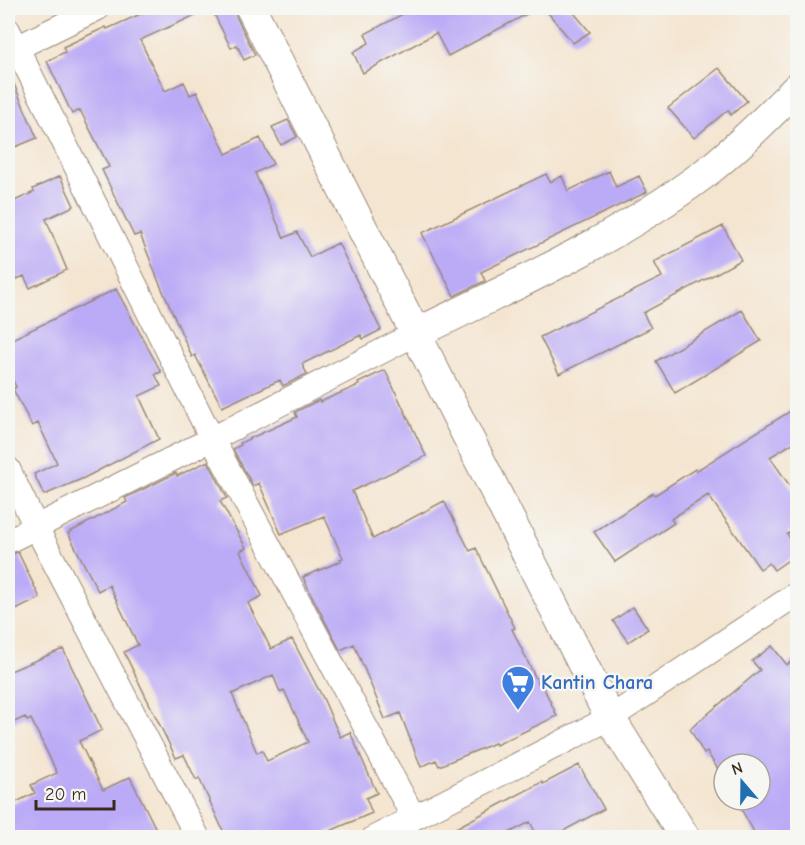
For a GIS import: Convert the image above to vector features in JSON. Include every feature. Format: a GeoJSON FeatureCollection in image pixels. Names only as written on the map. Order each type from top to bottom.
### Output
{"type":"FeatureCollection","features":[{"type":"Feature","properties":{"kind":"street"},"geometry":{"type":"LineString","coordinates":[[98,8],[11,43],[212,439],[414,818]]}},
{"type":"Feature","properties":{"kind":"street"},"geometry":{"type":"LineString","coordinates":[[251,8],[610,718],[685,837]]}},
{"type":"Feature","properties":{"kind":"street"},"geometry":{"type":"LineString","coordinates":[[8,541],[417,333],[542,273],[610,236],[705,173],[798,87]]}},
{"type":"Feature","properties":{"kind":"street"},"geometry":{"type":"LineString","coordinates":[[8,469],[198,837]]}},
{"type":"Feature","properties":{"kind":"street"},"geometry":{"type":"LineString","coordinates":[[374,837],[610,718],[798,593]]}},
{"type":"Feature","properties":{"kind":"building"},"geometry":{"type":"Polygon","coordinates":[[[154,8],[211,8],[140,40],[165,91],[184,82],[190,95],[197,92],[226,154],[260,138],[273,164],[255,173],[284,238],[297,232],[310,257],[338,243],[381,330],[363,339],[361,335],[302,364],[307,374],[283,386],[280,380],[222,407],[195,355],[192,357],[140,234],[134,236],[102,170],[109,167],[80,110],[72,114],[47,61],[65,52],[63,47],[154,8]]]}},
{"type":"Feature","properties":{"kind":"building"},"geometry":{"type":"Polygon","coordinates":[[[211,8],[234,8],[255,55],[244,60],[237,45],[231,48],[211,8]]]}},
{"type":"Feature","properties":{"kind":"building"},"geometry":{"type":"Polygon","coordinates":[[[414,8],[538,8],[448,56],[436,33],[363,73],[353,52],[369,43],[365,34],[414,8]]]}},
{"type":"Feature","properties":{"kind":"building"},"geometry":{"type":"Polygon","coordinates":[[[544,8],[570,8],[590,32],[573,43],[544,8]]]}},
{"type":"Feature","properties":{"kind":"building"},"geometry":{"type":"Polygon","coordinates":[[[719,68],[747,101],[731,115],[728,110],[694,138],[668,108],[719,68]]]}},
{"type":"Feature","properties":{"kind":"building"},"geometry":{"type":"Polygon","coordinates":[[[8,70],[37,138],[8,150],[8,70]]]}},
{"type":"Feature","properties":{"kind":"building"},"geometry":{"type":"Polygon","coordinates":[[[288,120],[297,137],[281,145],[272,127],[288,120]]]}},
{"type":"Feature","properties":{"kind":"building"},"geometry":{"type":"Polygon","coordinates":[[[609,171],[616,187],[639,176],[647,192],[481,272],[485,281],[454,296],[422,233],[546,174],[550,182],[562,176],[568,191],[609,171]]]}},
{"type":"Feature","properties":{"kind":"building"},"geometry":{"type":"Polygon","coordinates":[[[60,176],[74,206],[46,219],[67,270],[30,288],[24,276],[8,283],[8,204],[60,176]]]}},
{"type":"Feature","properties":{"kind":"building"},"geometry":{"type":"Polygon","coordinates":[[[723,226],[741,260],[643,313],[651,328],[559,374],[540,337],[662,277],[654,262],[723,226]]]}},
{"type":"Feature","properties":{"kind":"building"},"geometry":{"type":"Polygon","coordinates":[[[116,289],[161,372],[155,374],[161,386],[139,396],[159,439],[84,478],[44,495],[34,474],[57,463],[38,423],[32,426],[13,389],[16,387],[8,369],[8,341],[116,289]]]}},
{"type":"Feature","properties":{"kind":"building"},"geometry":{"type":"Polygon","coordinates":[[[742,310],[761,341],[675,393],[656,361],[742,310]]]}},
{"type":"Feature","properties":{"kind":"building"},"geometry":{"type":"Polygon","coordinates":[[[385,370],[426,456],[352,491],[373,539],[444,501],[470,551],[476,548],[515,628],[512,629],[538,683],[541,682],[557,716],[496,745],[495,743],[439,766],[436,760],[421,767],[400,713],[385,719],[354,644],[340,650],[303,577],[341,561],[340,559],[343,558],[324,516],[281,534],[259,483],[253,486],[233,449],[241,445],[240,443],[297,417],[295,412],[359,385],[358,383],[385,370]]]}},
{"type":"Feature","properties":{"kind":"building"},"geometry":{"type":"Polygon","coordinates":[[[798,406],[798,440],[770,457],[798,498],[798,527],[787,534],[798,553],[774,570],[769,563],[760,569],[708,495],[671,519],[674,523],[615,562],[594,532],[653,493],[655,495],[695,469],[696,471],[798,406]]]}},
{"type":"Feature","properties":{"kind":"building"},"geometry":{"type":"Polygon","coordinates":[[[208,461],[227,498],[220,501],[246,548],[240,551],[262,596],[248,603],[271,649],[292,639],[323,698],[340,737],[350,732],[377,793],[366,798],[372,813],[316,837],[226,837],[199,778],[196,780],[184,755],[176,758],[124,652],[138,645],[109,585],[98,591],[68,533],[127,502],[125,498],[176,473],[177,476],[208,461]],[[273,675],[232,694],[257,753],[262,750],[267,761],[308,742],[284,690],[280,692],[273,675]]]}},
{"type":"Feature","properties":{"kind":"building"},"geometry":{"type":"Polygon","coordinates":[[[18,552],[40,598],[8,614],[8,555],[18,552]]]}},
{"type":"Feature","properties":{"kind":"building"},"geometry":{"type":"Polygon","coordinates":[[[633,607],[648,629],[628,642],[613,621],[633,607]]]}},
{"type":"Feature","properties":{"kind":"building"},"geometry":{"type":"Polygon","coordinates":[[[772,646],[787,665],[798,656],[798,837],[757,837],[743,812],[772,812],[772,752],[712,752],[712,760],[707,752],[704,754],[690,729],[760,670],[752,661],[772,646]]]}},
{"type":"Feature","properties":{"kind":"building"},"geometry":{"type":"Polygon","coordinates":[[[63,649],[102,730],[79,741],[103,790],[130,777],[160,837],[8,837],[8,806],[35,793],[31,785],[57,773],[31,719],[27,721],[25,717],[8,725],[8,672],[63,649]]]}},
{"type":"Feature","properties":{"kind":"building"},"geometry":{"type":"Polygon","coordinates":[[[579,765],[604,809],[552,837],[538,837],[530,822],[501,837],[439,837],[542,782],[543,784],[579,765]]]}},
{"type":"Feature","properties":{"kind":"place","name":"Kantin Chara"},"geometry":{"type":"Point","coordinates":[518,711]}}]}
